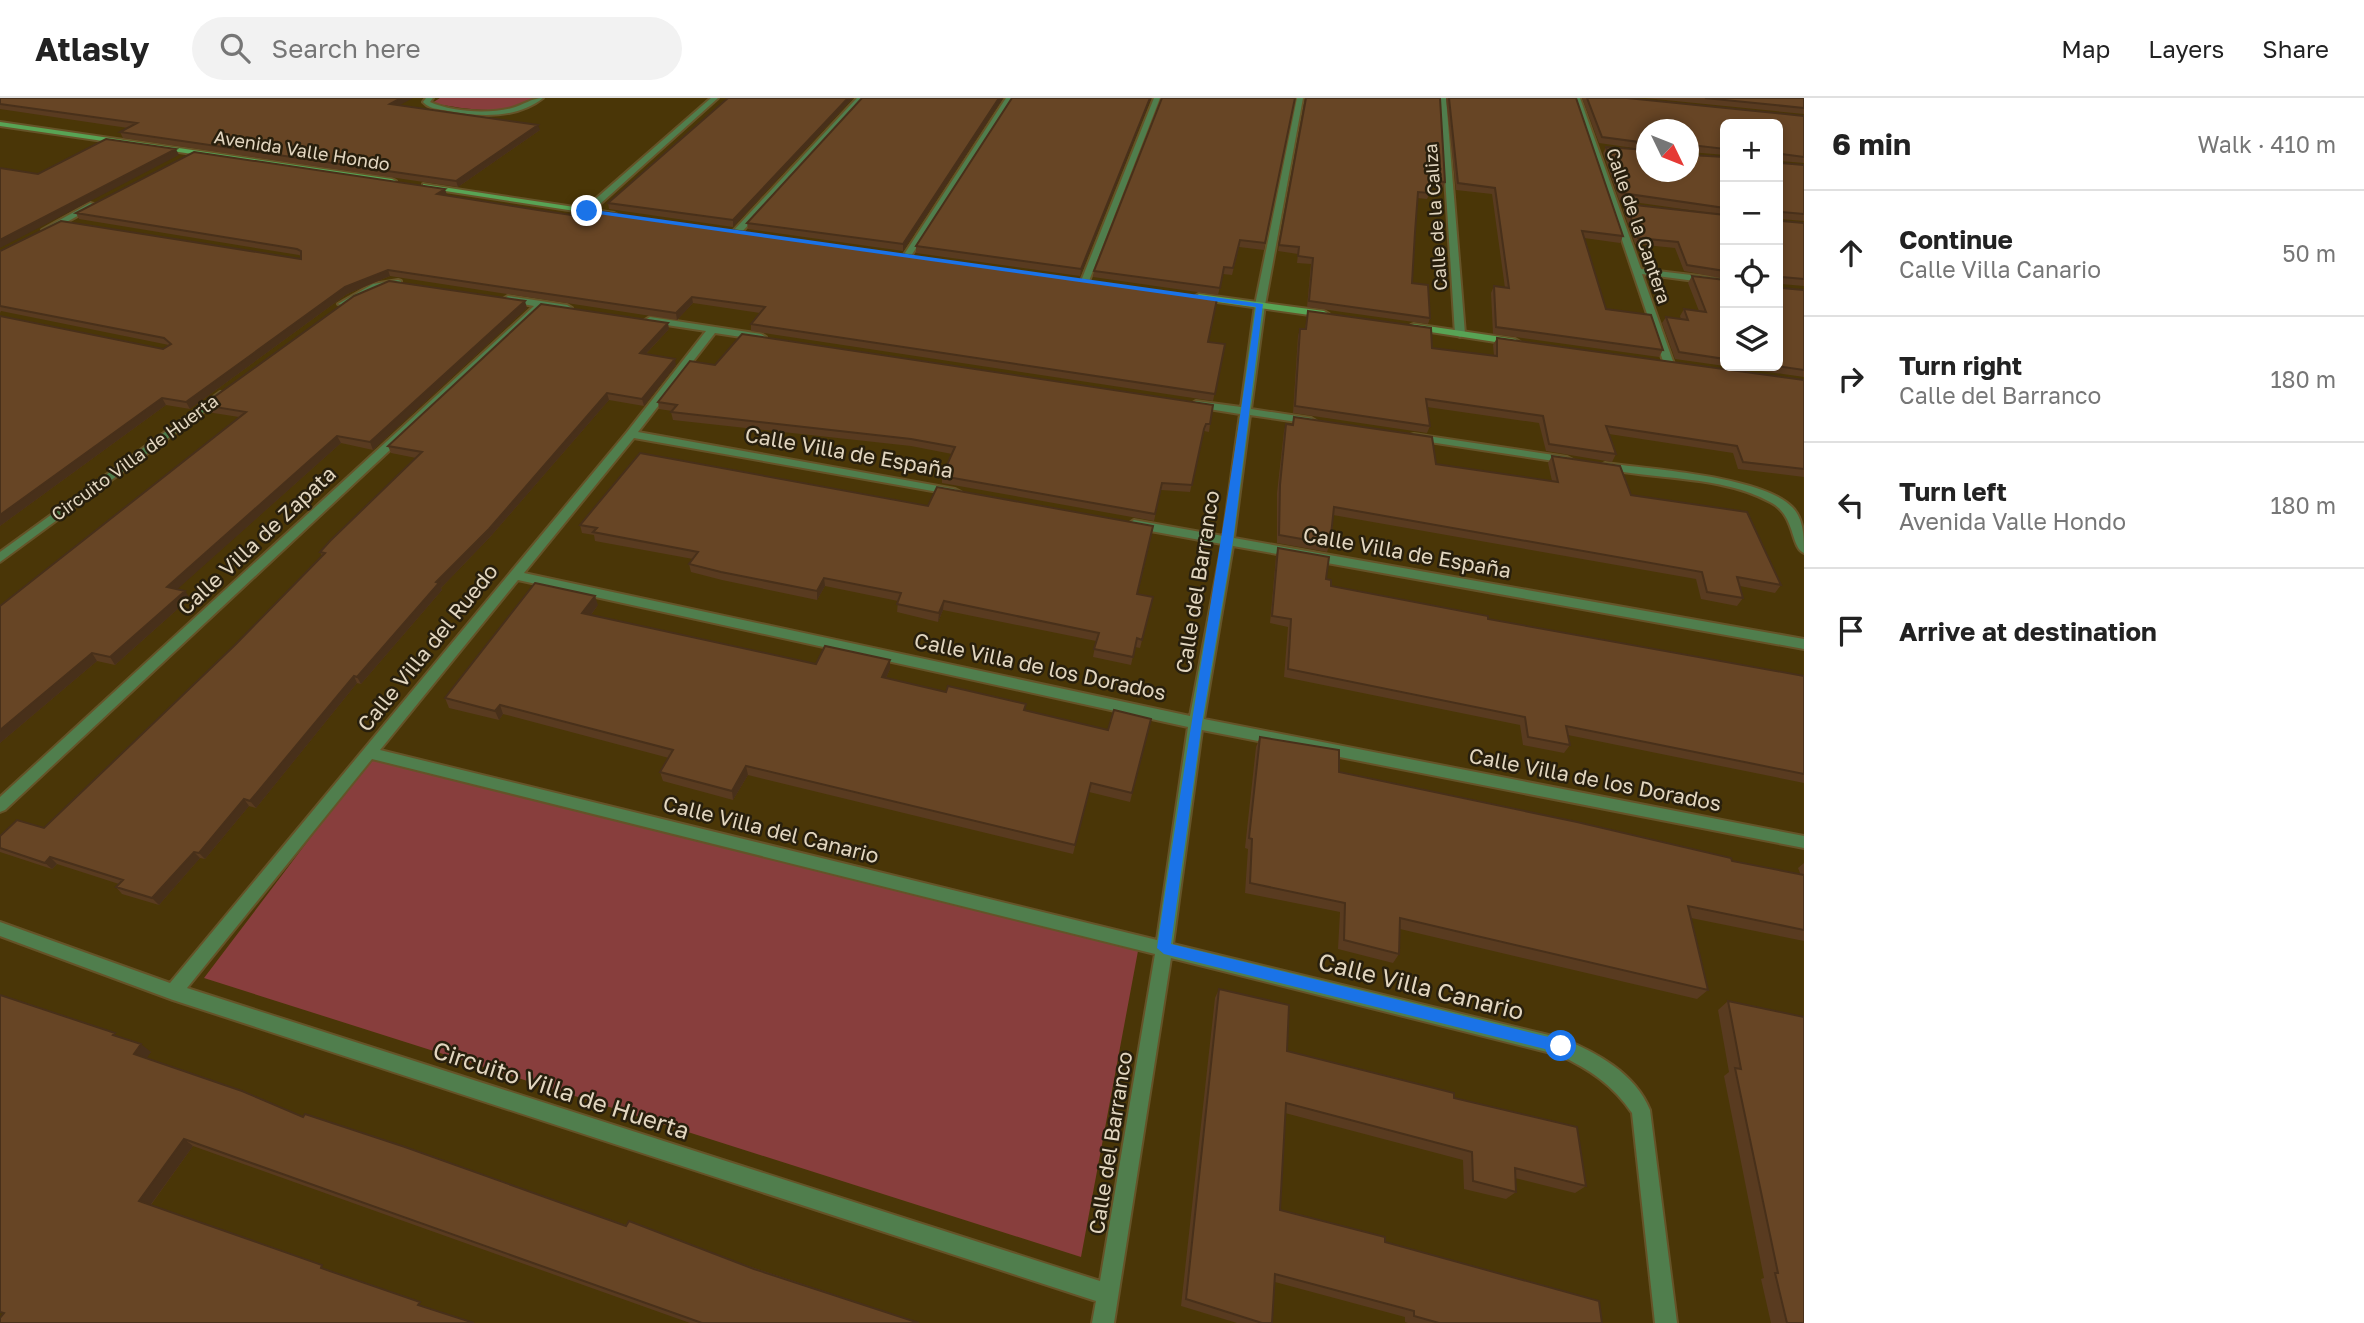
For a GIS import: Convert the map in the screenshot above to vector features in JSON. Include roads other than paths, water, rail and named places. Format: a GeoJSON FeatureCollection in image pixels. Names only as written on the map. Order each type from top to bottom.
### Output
{"type":"FeatureCollection","features":[{"type":"Feature","properties":{"kind":"street"},"geometry":{"type":"LineString","coordinates":[[430,98],[426,102],[438,108],[487,113],[522,109],[540,98]]}},
{"type":"Feature","properties":{"kind":"street"},"geometry":{"type":"LineString","coordinates":[[587,211],[715,98]]}},
{"type":"Feature","properties":{"kind":"street"},"geometry":{"type":"LineString","coordinates":[[737,232],[861,98]]}},
{"type":"Feature","properties":{"kind":"street"},"geometry":{"type":"LineString","coordinates":[[907,256],[1009,98]]}},
{"type":"Feature","properties":{"kind":"street"},"geometry":{"type":"LineString","coordinates":[[1085,281],[1157,98]]}},
{"type":"Feature","properties":{"kind":"street","name":"Calle del Barranco"},"geometry":{"type":"LineString","coordinates":[[1103,1323],[1164,948],[1196,723],[1228,541],[1260,305],[1300,98]]}},
{"type":"Feature","properties":{"kind":"street","name":"Calle de la Caliza"},"geometry":{"type":"LineString","coordinates":[[1443,98],[1460,334]]}},
{"type":"Feature","properties":{"kind":"street","name":"Calle de la Cantera"},"geometry":{"type":"LineString","coordinates":[[1577,98],[1669,363]]}},
{"type":"Feature","properties":{"kind":"street","name":"Avenida Valle Hondo"},"geometry":{"type":"LineString","coordinates":[[0,124],[398,182]]}},
{"type":"Feature","properties":{"kind":"street"},"geometry":{"type":"LineString","coordinates":[[1594,147],[1607,148]]}},
{"type":"Feature","properties":{"kind":"street"},"geometry":{"type":"LineString","coordinates":[[184,158],[197,151]]}},
{"type":"Feature","properties":{"kind":"street","name":"Avenida Valle Hondo"},"geometry":{"type":"LineString","coordinates":[[412,184],[628,217]]}},
{"type":"Feature","properties":{"kind":"street"},"geometry":{"type":"LineString","coordinates":[[37,234],[98,202]]}},
{"type":"Feature","properties":{"kind":"street"},"geometry":{"type":"LineString","coordinates":[[1613,204],[1626,205]]}},
{"type":"Feature","properties":{"kind":"street"},"geometry":{"type":"LineString","coordinates":[[61,221],[75,223]]}},
{"type":"Feature","properties":{"kind":"street"},"geometry":{"type":"LineString","coordinates":[[723,230],[750,234]]}},
{"type":"Feature","properties":{"kind":"street"},"geometry":{"type":"LineString","coordinates":[[894,254],[920,258]]}},
{"type":"Feature","properties":{"kind":"street"},"geometry":{"type":"LineString","coordinates":[[1636,271],[1720,281]]}},
{"type":"Feature","properties":{"kind":"street"},"geometry":{"type":"LineString","coordinates":[[1071,279],[1098,283]]}},
{"type":"Feature","properties":{"kind":"street"},"geometry":{"type":"LineString","coordinates":[[330,314],[360,292],[391,282],[405,284]]}},
{"type":"Feature","properties":{"kind":"street"},"geometry":{"type":"LineString","coordinates":[[1193,296],[1340,317]]}},
{"type":"Feature","properties":{"kind":"street"},"geometry":{"type":"LineString","coordinates":[[500,298],[580,310]]}},
{"type":"Feature","properties":{"kind":"street","name":"Calle Villa de Zapata"},"geometry":{"type":"LineString","coordinates":[[0,806],[541,304]]}},
{"type":"Feature","properties":{"kind":"street"},"geometry":{"type":"LineString","coordinates":[[633,318],[766,338]]}},
{"type":"Feature","properties":{"kind":"street"},"geometry":{"type":"LineString","coordinates":[[1407,326],[1525,343]]}},
{"type":"Feature","properties":{"kind":"street","name":"Calle Villa del Ruedo"},"geometry":{"type":"LineString","coordinates":[[173,992],[631,434],[712,330]]}},
{"type":"Feature","properties":{"kind":"street"},"geometry":{"type":"LineString","coordinates":[[1656,362],[1682,365]]}},
{"type":"Feature","properties":{"kind":"street","name":"Circuito Villa de Huerta"},"geometry":{"type":"LineString","coordinates":[[0,558],[231,387]]}},
{"type":"Feature","properties":{"kind":"street"},"geometry":{"type":"LineString","coordinates":[[1189,403],[1325,423]]}},
{"type":"Feature","properties":{"kind":"street","name":"Calle Villa de España"},"geometry":{"type":"LineString","coordinates":[[631,434],[970,495]]}},
{"type":"Feature","properties":{"kind":"street"},"geometry":{"type":"LineString","coordinates":[[1406,436],[1582,463]]}},
{"type":"Feature","properties":{"kind":"street"},"geometry":{"type":"LineString","coordinates":[[1595,465],[1730,485],[1763,494],[1788,509],[1804,549]]}},
{"type":"Feature","properties":{"kind":"street","name":"Calle Villa de España"},"geometry":{"type":"LineString","coordinates":[[1119,521],[1804,644]]}},
{"type":"Feature","properties":{"kind":"street","name":"Calle Villa de los Dorados"},"geometry":{"type":"LineString","coordinates":[[515,575],[1196,723],[1804,842]]}},
{"type":"Feature","properties":{"kind":"street","name":"Calle Villa del Canario"},"geometry":{"type":"LineString","coordinates":[[369,753],[1164,948]]}},
{"type":"Feature","properties":{"kind":"street","name":"Circuito Villa de Huerta"},"geometry":{"type":"LineString","coordinates":[[0,929],[173,992],[1108,1294]]}},
{"type":"Feature","properties":{"kind":"street","name":"Calle Villa Canario"},"geometry":{"type":"LineString","coordinates":[[1164,948],[1561,1046],[1598,1063],[1624,1083],[1641,1110],[1666,1323]]}}]}
